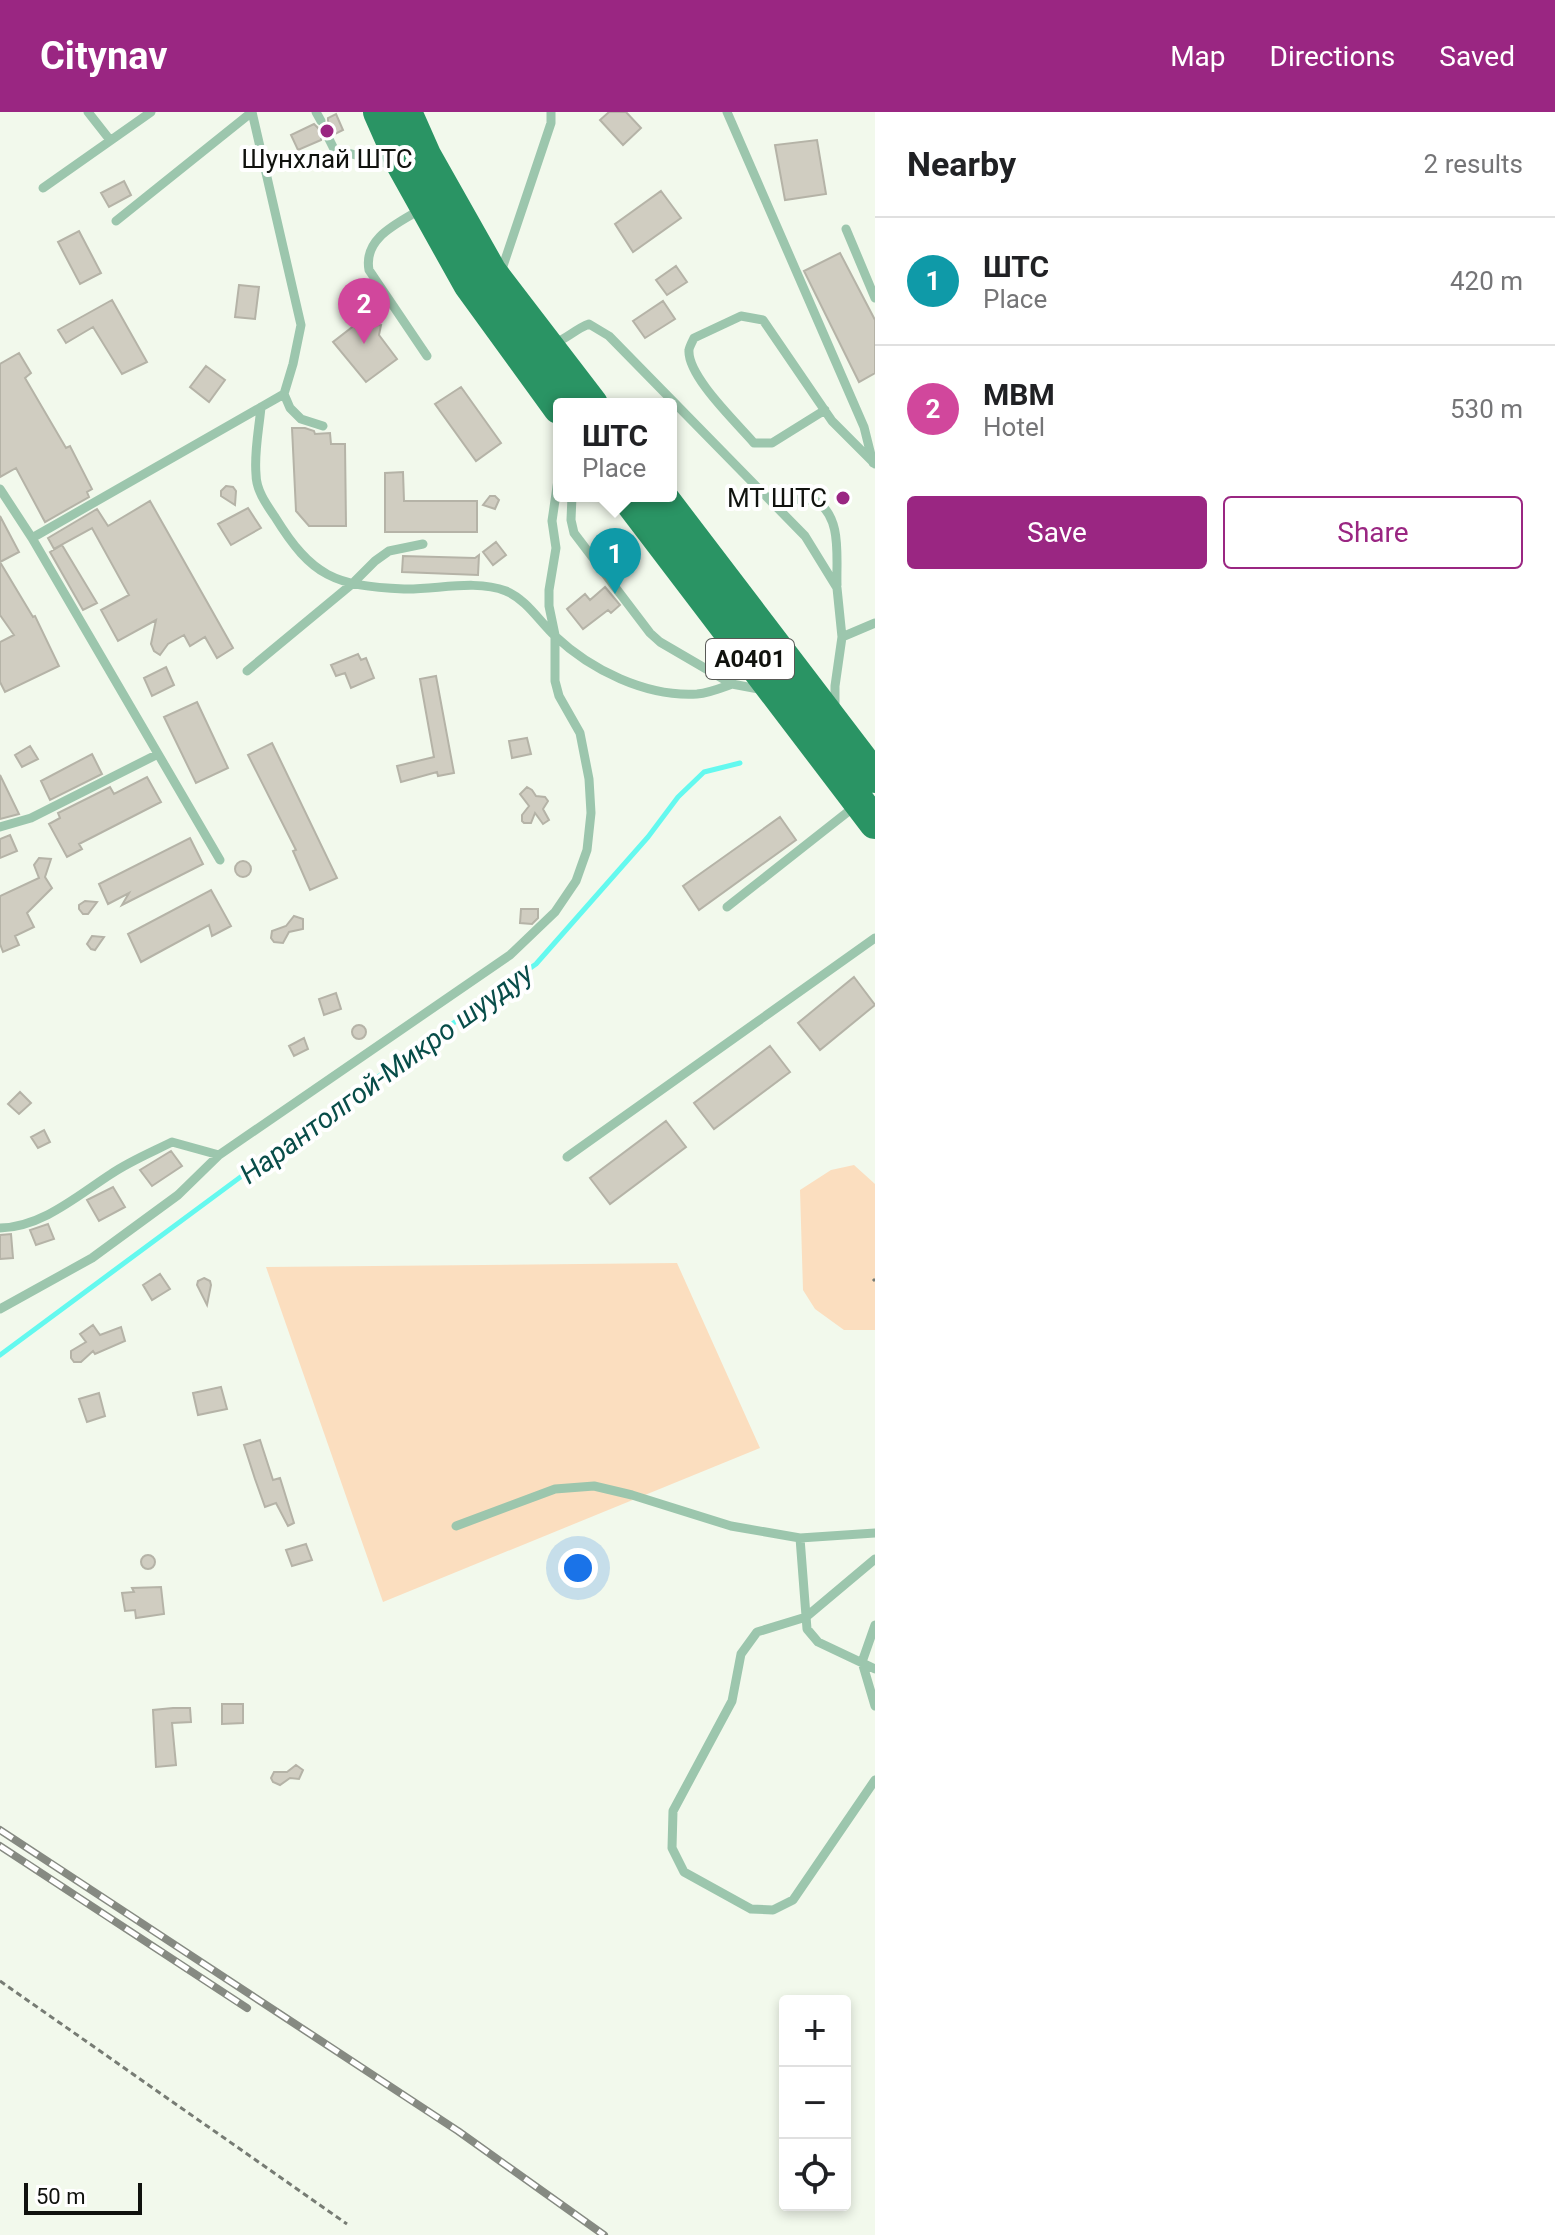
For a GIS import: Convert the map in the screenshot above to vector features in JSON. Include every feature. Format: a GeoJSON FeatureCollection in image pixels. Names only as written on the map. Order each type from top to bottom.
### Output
{"type":"FeatureCollection","features":[{"type":"Feature","properties":{"kind":"highway"},"geometry":{"type":"LineString","coordinates":[[379,112],[405,169],[469,284],[553,400]]}},
{"type":"Feature","properties":{"kind":"highway"},"geometry":{"type":"LineString","coordinates":[[406,112],[425,155],[498,281],[587,398]]}},
{"type":"Feature","properties":{"kind":"highway","name":"A0401"},"geometry":{"type":"LineString","coordinates":[[631,502],[776,693],[822,722]]}},
{"type":"Feature","properties":{"kind":"highway","name":"A0401"},"geometry":{"type":"LineString","coordinates":[[665,502],[822,722],[870,801]]}},
{"type":"Feature","properties":{"kind":"lane"},"geometry":{"type":"LineString","coordinates":[[88,112],[110,140]]}},
{"type":"Feature","properties":{"kind":"lane"},"geometry":{"type":"LineString","coordinates":[[43,188],[151,112]]}},
{"type":"Feature","properties":{"kind":"lane"},"geometry":{"type":"LineString","coordinates":[[116,221],[252,112],[301,325],[284,394],[290,408],[301,419],[323,426]]}},
{"type":"Feature","properties":{"kind":"lane"},"geometry":{"type":"LineString","coordinates":[[551,112],[551,123]]}},
{"type":"Feature","properties":{"kind":"lane"},"geometry":{"type":"LineString","coordinates":[[498,281],[551,123],[559,112]]}},
{"type":"Feature","properties":{"kind":"lane"},"geometry":{"type":"LineString","coordinates":[[727,112],[864,427],[874,465]]}},
{"type":"Feature","properties":{"kind":"lane"},"geometry":{"type":"LineString","coordinates":[[328,137],[334,149],[405,169]]}},
{"type":"Feature","properties":{"kind":"lane"},"geometry":{"type":"LineString","coordinates":[[426,206],[380,236],[370,248],[367,260],[369,270],[427,356]]}},
{"type":"Feature","properties":{"kind":"lane"},"geometry":{"type":"LineString","coordinates":[[846,229],[875,298]]}},
{"type":"Feature","properties":{"kind":"lane"},"geometry":{"type":"LineString","coordinates":[[825,410],[772,443],[754,443],[699,379],[689,349],[694,338],[741,316],[763,320],[825,410],[874,465]]}},
{"type":"Feature","properties":{"kind":"lane"},"geometry":{"type":"LineString","coordinates":[[547,346],[564,340],[589,324],[609,336],[670,398]]}},
{"type":"Feature","properties":{"kind":"lane"},"geometry":{"type":"LineString","coordinates":[[32,538],[284,394]]}},
{"type":"Feature","properties":{"kind":"lane"},"geometry":{"type":"LineString","coordinates":[[677,405],[805,536],[837,588]]}},
{"type":"Feature","properties":{"kind":"lane"},"geometry":{"type":"LineString","coordinates":[[261,407],[255,475],[260,495],[311,565],[330,577],[352,584],[404,589],[490,586],[522,600],[555,635],[611,676],[671,692],[699,694],[732,684]]}},
{"type":"Feature","properties":{"kind":"lane"},"geometry":{"type":"LineString","coordinates":[[0,489],[32,538],[220,860]]}},
{"type":"Feature","properties":{"kind":"lane"},"geometry":{"type":"LineString","coordinates":[[769,499],[814,500],[830,515],[835,530],[842,637],[835,686],[822,722]]}},
{"type":"Feature","properties":{"kind":"lane"},"geometry":{"type":"LineString","coordinates":[[0,1309],[92,1258],[178,1195],[219,1155],[510,955],[555,912],[576,881],[588,838],[591,813],[589,779],[580,733],[559,696],[555,681],[555,635],[549,606],[556,548],[552,521],[555,502]]}},
{"type":"Feature","properties":{"kind":"lane"},"geometry":{"type":"LineString","coordinates":[[572,502],[574,533],[650,633],[732,684],[776,693]]}},
{"type":"Feature","properties":{"kind":"lane"},"geometry":{"type":"LineString","coordinates":[[247,671],[352,584],[375,561],[389,551],[423,544]]}},
{"type":"Feature","properties":{"kind":"lane"},"geometry":{"type":"LineString","coordinates":[[842,637],[875,623]]}},
{"type":"Feature","properties":{"kind":"lane"},"geometry":{"type":"LineString","coordinates":[[0,827],[31,818],[158,754]]}},
{"type":"Feature","properties":{"kind":"lane"},"geometry":{"type":"LineString","coordinates":[[727,907],[870,801]]}},
{"type":"Feature","properties":{"kind":"lane"},"geometry":{"type":"LineString","coordinates":[[567,1157],[875,938]]}},
{"type":"Feature","properties":{"kind":"lane"},"geometry":{"type":"LineString","coordinates":[[0,1228],[14,1228],[60,1209],[114,1172],[172,1142],[219,1155]]}},
{"type":"Feature","properties":{"kind":"lane"},"geometry":{"type":"LineString","coordinates":[[456,1526],[555,1489],[594,1486],[731,1526],[800,1538],[875,1533]]}},
{"type":"Feature","properties":{"kind":"lane"},"geometry":{"type":"LineString","coordinates":[[800,1538],[807,1629],[818,1642],[875,1669]]}},
{"type":"Feature","properties":{"kind":"lane"},"geometry":{"type":"LineString","coordinates":[[875,1559],[806,1617],[757,1632],[741,1654],[732,1701],[673,1811],[672,1848],[684,1872],[751,1909],[773,1910],[793,1900],[875,1780]]}},
{"type":"Feature","properties":{"kind":"lane"},"geometry":{"type":"LineString","coordinates":[[875,1625],[862,1662],[875,1706]]}},
{"type":"Feature","properties":{"kind":"path"},"geometry":{"type":"LineString","coordinates":[[0,1981],[347,2224]]}},
{"type":"Feature","properties":{"kind":"shaded area"},"geometry":{"type":"Polygon","coordinates":[[[854,1165],[875,1184],[875,1330],[844,1330],[815,1309],[803,1290],[800,1190],[831,1170],[854,1165]]]}},
{"type":"Feature","properties":{"kind":"shaded area"},"geometry":{"type":"Polygon","coordinates":[[[677,1263],[760,1448],[383,1602],[266,1267],[677,1263]]]}},
{"type":"Feature","properties":{"kind":"building"},"geometry":{"type":"Polygon","coordinates":[[[609,112],[626,112],[641,128],[623,145],[600,120],[609,112]]]}},
{"type":"Feature","properties":{"kind":"building"},"geometry":{"type":"Polygon","coordinates":[[[336,114],[343,130],[335,134],[325,130],[321,140],[298,150],[291,135],[314,124],[324,128],[328,118],[336,114]]]}},
{"type":"Feature","properties":{"kind":"building"},"geometry":{"type":"Polygon","coordinates":[[[817,140],[826,194],[785,200],[775,145],[817,140]]]}},
{"type":"Feature","properties":{"kind":"building"},"geometry":{"type":"Polygon","coordinates":[[[124,181],[131,195],[109,207],[101,193],[124,181]]]}},
{"type":"Feature","properties":{"kind":"building"},"geometry":{"type":"Polygon","coordinates":[[[661,191],[681,218],[633,252],[615,224],[661,191]]]}},
{"type":"Feature","properties":{"kind":"building"},"geometry":{"type":"Polygon","coordinates":[[[79,231],[101,273],[80,284],[58,242],[79,231]]]}},
{"type":"Feature","properties":{"kind":"building"},"geometry":{"type":"Polygon","coordinates":[[[840,253],[875,320],[875,373],[859,382],[804,271],[840,253]]]}},
{"type":"Feature","properties":{"kind":"building"},"geometry":{"type":"Polygon","coordinates":[[[676,266],[687,282],[667,295],[656,280],[676,266]]]}},
{"type":"Feature","properties":{"kind":"building"},"geometry":{"type":"Polygon","coordinates":[[[239,285],[259,287],[255,319],[235,317],[239,285]]]}},
{"type":"Feature","properties":{"kind":"building"},"geometry":{"type":"Polygon","coordinates":[[[112,300],[147,362],[122,374],[93,327],[66,343],[58,330],[112,300]]]}},
{"type":"Feature","properties":{"kind":"building"},"geometry":{"type":"Polygon","coordinates":[[[663,301],[675,319],[645,338],[633,321],[663,301]]]}},
{"type":"Feature","properties":{"kind":"building"},"geometry":{"type":"Polygon","coordinates":[[[364,318],[370,326],[381,325],[379,335],[397,359],[366,382],[333,342],[364,318]]]}},
{"type":"Feature","properties":{"kind":"building"},"geometry":{"type":"Polygon","coordinates":[[[19,353],[31,373],[25,378],[66,448],[70,446],[92,489],[87,492],[89,497],[45,522],[16,468],[0,477],[0,364],[19,353]]]}},
{"type":"Feature","properties":{"kind":"building"},"geometry":{"type":"Polygon","coordinates":[[[206,366],[225,380],[209,402],[190,387],[206,366]]]}},
{"type":"Feature","properties":{"kind":"building"},"geometry":{"type":"Polygon","coordinates":[[[461,387],[501,443],[476,461],[435,404],[461,387]]]}},
{"type":"Feature","properties":{"kind":"building"},"geometry":{"type":"Polygon","coordinates":[[[292,428],[305,428],[315,434],[330,433],[331,444],[345,444],[346,526],[309,526],[296,511],[292,428]]]}},
{"type":"Feature","properties":{"kind":"building"},"geometry":{"type":"Polygon","coordinates":[[[403,472],[404,501],[477,501],[477,532],[385,532],[385,473],[403,472]]]}},
{"type":"Feature","properties":{"kind":"building"},"geometry":{"type":"Polygon","coordinates":[[[226,486],[236,491],[235,505],[221,496],[226,486]]]}},
{"type":"Feature","properties":{"kind":"building"},"geometry":{"type":"Polygon","coordinates":[[[490,496],[499,500],[495,509],[483,505],[490,496]]]}},
{"type":"Feature","properties":{"kind":"building"},"geometry":{"type":"Polygon","coordinates":[[[150,501],[233,648],[217,658],[205,637],[190,646],[184,635],[168,644],[160,655],[151,644],[156,620],[118,641],[101,610],[129,595],[92,528],[54,549],[48,538],[97,509],[108,526],[150,501]]]}},
{"type":"Feature","properties":{"kind":"building"},"geometry":{"type":"Polygon","coordinates":[[[248,508],[261,528],[231,545],[218,524],[248,508]]]}},
{"type":"Feature","properties":{"kind":"building"},"geometry":{"type":"Polygon","coordinates":[[[0,516],[19,552],[0,562],[0,516]]]}},
{"type":"Feature","properties":{"kind":"building"},"geometry":{"type":"Polygon","coordinates":[[[496,542],[506,555],[493,565],[483,552],[496,542]]]}},
{"type":"Feature","properties":{"kind":"building"},"geometry":{"type":"Polygon","coordinates":[[[62,545],[97,603],[83,610],[50,552],[62,545]]]}},
{"type":"Feature","properties":{"kind":"building"},"geometry":{"type":"Polygon","coordinates":[[[479,555],[478,575],[402,572],[403,556],[475,558],[479,555]]]}},
{"type":"Feature","properties":{"kind":"building"},"geometry":{"type":"Polygon","coordinates":[[[0,562],[35,616],[59,666],[5,692],[0,682],[0,642],[14,635],[0,615],[0,562]]]}},
{"type":"Feature","properties":{"kind":"building"},"geometry":{"type":"Polygon","coordinates":[[[605,587],[620,605],[583,629],[567,609],[585,594],[590,600],[605,587]]]}},
{"type":"Feature","properties":{"kind":"building"},"geometry":{"type":"Polygon","coordinates":[[[358,654],[361,660],[366,658],[374,678],[351,688],[345,673],[336,676],[331,665],[358,654]]]}},
{"type":"Feature","properties":{"kind":"building"},"geometry":{"type":"Polygon","coordinates":[[[166,667],[174,685],[152,696],[144,678],[166,667]]]}},
{"type":"Feature","properties":{"kind":"building"},"geometry":{"type":"Polygon","coordinates":[[[436,676],[454,773],[438,776],[437,772],[401,782],[397,766],[434,757],[420,679],[436,676]]]}},
{"type":"Feature","properties":{"kind":"building"},"geometry":{"type":"Polygon","coordinates":[[[197,702],[228,768],[196,783],[164,717],[197,702]]]}},
{"type":"Feature","properties":{"kind":"building"},"geometry":{"type":"Polygon","coordinates":[[[527,738],[531,754],[512,758],[509,741],[527,738]]]}},
{"type":"Feature","properties":{"kind":"building"},"geometry":{"type":"Polygon","coordinates":[[[272,743],[337,878],[310,890],[293,851],[296,850],[248,755],[272,743]]]}},
{"type":"Feature","properties":{"kind":"building"},"geometry":{"type":"Polygon","coordinates":[[[30,746],[38,759],[22,767],[15,755],[30,746]]]}},
{"type":"Feature","properties":{"kind":"building"},"geometry":{"type":"Polygon","coordinates":[[[92,754],[102,774],[50,800],[41,781],[92,754]]]}},
{"type":"Feature","properties":{"kind":"building"},"geometry":{"type":"Polygon","coordinates":[[[0,775],[19,814],[0,819],[0,775]]]}},
{"type":"Feature","properties":{"kind":"building"},"geometry":{"type":"Polygon","coordinates":[[[147,777],[161,802],[79,844],[82,849],[67,857],[49,824],[60,818],[58,813],[110,787],[114,794],[147,777]]]}},
{"type":"Feature","properties":{"kind":"building"},"geometry":{"type":"Polygon","coordinates":[[[527,787],[536,796],[545,797],[548,801],[543,809],[549,820],[543,824],[535,813],[531,823],[522,821],[522,815],[529,806],[520,794],[527,787]]]}},
{"type":"Feature","properties":{"kind":"building"},"geometry":{"type":"Polygon","coordinates":[[[780,817],[796,840],[699,910],[683,886],[780,817]]]}},
{"type":"Feature","properties":{"kind":"building"},"geometry":{"type":"Polygon","coordinates":[[[10,835],[17,851],[0,858],[0,839],[10,835]]]}},
{"type":"Feature","properties":{"kind":"building"},"geometry":{"type":"Polygon","coordinates":[[[190,838],[203,864],[122,905],[129,893],[108,904],[99,884],[190,838]]]}},
{"type":"Feature","properties":{"kind":"building"},"geometry":{"type":"Polygon","coordinates":[[[39,858],[51,859],[45,877],[52,888],[27,913],[34,927],[15,936],[19,945],[3,952],[0,944],[0,896],[39,878],[34,865],[39,858]]]}},
{"type":"Feature","properties":{"kind":"building"},"geometry":{"type":"Polygon","coordinates":[[[243,861],[249,863],[249,875],[243,877],[237,875],[235,869],[237,863],[243,861]]]}},
{"type":"Feature","properties":{"kind":"building"},"geometry":{"type":"Polygon","coordinates":[[[211,890],[231,926],[212,936],[209,925],[141,962],[128,934],[211,890]]]}},
{"type":"Feature","properties":{"kind":"building"},"geometry":{"type":"Polygon","coordinates":[[[85,901],[97,902],[88,914],[83,914],[79,909],[85,901]]]}},
{"type":"Feature","properties":{"kind":"building"},"geometry":{"type":"Polygon","coordinates":[[[521,909],[538,909],[538,918],[532,924],[520,923],[521,909]]]}},
{"type":"Feature","properties":{"kind":"building"},"geometry":{"type":"Polygon","coordinates":[[[294,916],[303,919],[303,929],[289,932],[283,943],[274,942],[272,931],[286,926],[294,916]]]}},
{"type":"Feature","properties":{"kind":"building"},"geometry":{"type":"Polygon","coordinates":[[[92,936],[104,937],[95,950],[87,944],[92,936]]]}},
{"type":"Feature","properties":{"kind":"building"},"geometry":{"type":"Polygon","coordinates":[[[854,977],[875,1005],[820,1050],[798,1023],[854,977]]]}},
{"type":"Feature","properties":{"kind":"building"},"geometry":{"type":"Polygon","coordinates":[[[336,993],[341,1009],[324,1015],[319,999],[336,993]]]}},
{"type":"Feature","properties":{"kind":"building"},"geometry":{"type":"Polygon","coordinates":[[[359,1025],[366,1032],[359,1039],[352,1032],[359,1025]]]}},
{"type":"Feature","properties":{"kind":"building"},"geometry":{"type":"Polygon","coordinates":[[[304,1038],[308,1049],[294,1056],[289,1046],[304,1038]]]}},
{"type":"Feature","properties":{"kind":"building"},"geometry":{"type":"Polygon","coordinates":[[[770,1046],[790,1072],[714,1129],[694,1103],[770,1046]]]}},
{"type":"Feature","properties":{"kind":"building"},"geometry":{"type":"Polygon","coordinates":[[[20,1092],[31,1103],[19,1114],[8,1104],[20,1092]]]}},
{"type":"Feature","properties":{"kind":"building"},"geometry":{"type":"Polygon","coordinates":[[[666,1121],[686,1147],[610,1204],[590,1178],[666,1121]]]}},
{"type":"Feature","properties":{"kind":"building"},"geometry":{"type":"Polygon","coordinates":[[[44,1130],[50,1142],[38,1148],[31,1137],[44,1130]]]}},
{"type":"Feature","properties":{"kind":"building"},"geometry":{"type":"Polygon","coordinates":[[[171,1151],[182,1166],[152,1186],[140,1170],[171,1151]]]}},
{"type":"Feature","properties":{"kind":"building"},"geometry":{"type":"Polygon","coordinates":[[[113,1187],[125,1207],[99,1221],[87,1200],[113,1187]]]}},
{"type":"Feature","properties":{"kind":"building"},"geometry":{"type":"Polygon","coordinates":[[[48,1224],[54,1239],[36,1245],[30,1230],[48,1224]]]}},
{"type":"Feature","properties":{"kind":"building"},"geometry":{"type":"Polygon","coordinates":[[[11,1234],[13,1258],[0,1259],[0,1235],[11,1234]]]}},
{"type":"Feature","properties":{"kind":"building"},"geometry":{"type":"Polygon","coordinates":[[[160,1274],[170,1289],[152,1300],[143,1285],[160,1274]]]}},
{"type":"Feature","properties":{"kind":"building"},"geometry":{"type":"Polygon","coordinates":[[[204,1278],[211,1285],[207,1305],[197,1285],[204,1278]]]}},
{"type":"Feature","properties":{"kind":"building"},"geometry":{"type":"Polygon","coordinates":[[[93,1325],[100,1335],[121,1327],[125,1341],[95,1354],[93,1351],[81,1362],[74,1362],[71,1351],[86,1342],[80,1334],[93,1325]]]}},
{"type":"Feature","properties":{"kind":"building"},"geometry":{"type":"Polygon","coordinates":[[[221,1387],[227,1409],[198,1415],[193,1393],[221,1387]]]}},
{"type":"Feature","properties":{"kind":"building"},"geometry":{"type":"Polygon","coordinates":[[[99,1393],[105,1416],[87,1422],[79,1399],[99,1393]]]}},
{"type":"Feature","properties":{"kind":"building"},"geometry":{"type":"Polygon","coordinates":[[[260,1440],[273,1480],[280,1478],[294,1523],[288,1526],[276,1503],[265,1507],[255,1479],[244,1445],[260,1440]]]}},
{"type":"Feature","properties":{"kind":"building"},"geometry":{"type":"Polygon","coordinates":[[[306,1544],[312,1560],[292,1566],[286,1550],[306,1544]]]}},
{"type":"Feature","properties":{"kind":"building"},"geometry":{"type":"Polygon","coordinates":[[[148,1555],[155,1562],[148,1569],[141,1562],[148,1555]]]}},
{"type":"Feature","properties":{"kind":"building"},"geometry":{"type":"Polygon","coordinates":[[[161,1587],[164,1614],[136,1618],[135,1610],[125,1611],[122,1593],[134,1592],[132,1588],[161,1587]]]}},
{"type":"Feature","properties":{"kind":"building"},"geometry":{"type":"Polygon","coordinates":[[[222,1704],[243,1704],[243,1723],[222,1724],[222,1704]]]}},
{"type":"Feature","properties":{"kind":"building"},"geometry":{"type":"Polygon","coordinates":[[[190,1708],[191,1722],[172,1723],[176,1765],[156,1767],[153,1710],[190,1708]]]}},
{"type":"Feature","properties":{"kind":"building"},"geometry":{"type":"Polygon","coordinates":[[[296,1765],[303,1770],[299,1779],[290,1778],[280,1785],[273,1782],[274,1772],[287,1772],[296,1765]]]}},
{"type":"Feature","properties":{"kind":"waterway","name":"Нарантолгой-Микро шуудуу"},"geometry":{"type":"LineString","coordinates":[[0,1355],[308,1127],[536,964],[648,837],[678,797],[704,772],[740,763]]}},
{"type":"Feature","properties":{"kind":"railway"},"geometry":{"type":"LineString","coordinates":[[0,1830],[458,2131],[604,2235]]}},
{"type":"Feature","properties":{"kind":"railway"},"geometry":{"type":"LineString","coordinates":[[0,1846],[247,2008]]}},
{"type":"Feature","properties":{"kind":"place","name":"Шунхлай ШТС"},"geometry":{"type":"Point","coordinates":[327,131]}},
{"type":"Feature","properties":{"kind":"place","name":"MBM"},"geometry":{"type":"Point","coordinates":[364,344]}},
{"type":"Feature","properties":{"kind":"place","name":"МТ ШТС"},"geometry":{"type":"Point","coordinates":[843,498]}},
{"type":"Feature","properties":{"kind":"place","name":"ШТС"},"geometry":{"type":"Point","coordinates":[615,594]}}]}
